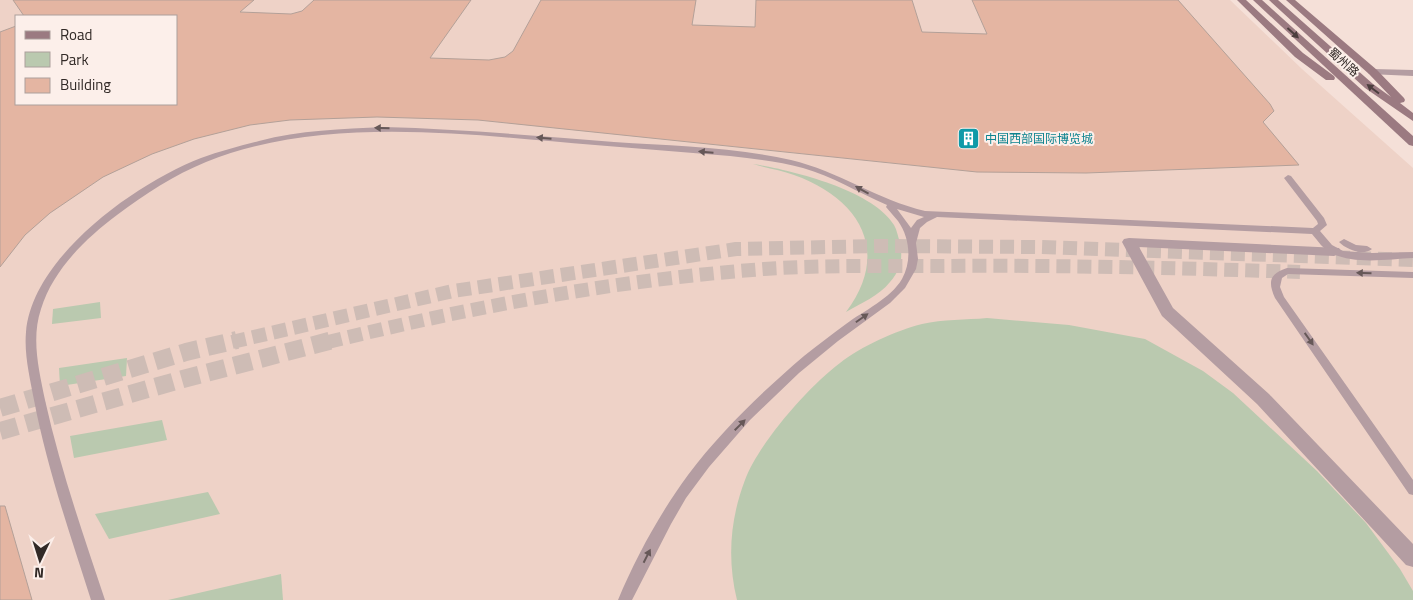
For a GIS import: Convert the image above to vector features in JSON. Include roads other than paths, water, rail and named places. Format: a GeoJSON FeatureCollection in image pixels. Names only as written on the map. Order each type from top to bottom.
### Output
{"type":"FeatureCollection","features":[{"type":"Feature","properties":{"kind":"main road"},"geometry":{"type":"LineString","coordinates":[[1241,0],[1299,55],[1398,128]]}},
{"type":"Feature","properties":{"kind":"main road","name":"蜀州路"},"geometry":{"type":"LineString","coordinates":[[1258,0],[1413,142]]}},
{"type":"Feature","properties":{"kind":"main road","name":"蜀州路"},"geometry":{"type":"LineString","coordinates":[[1273,0],[1369,86],[1413,118]]}},
{"type":"Feature","properties":{"kind":"main road"},"geometry":{"type":"LineString","coordinates":[[1290,0],[1373,72],[1413,114]]}},
{"type":"Feature","properties":{"kind":"street"},"geometry":{"type":"LineString","coordinates":[[1373,72],[1413,73]]}},
{"type":"Feature","properties":{"kind":"street"},"geometry":{"type":"LineString","coordinates":[[1339,246],[1129,242],[1167,312],[1263,399],[1413,558]]}},
{"type":"Feature","properties":{"kind":"lane"},"geometry":{"type":"LineString","coordinates":[[98,600],[47,439],[30,348],[32,322],[42,293],[64,260],[83,238],[109,215],[157,183],[202,162],[272,140],[310,133],[340,130],[424,129],[712,152],[791,162],[832,174],[883,202],[913,212],[941,215],[1315,231],[1323,225],[1321,220],[1288,178]]}},
{"type":"Feature","properties":{"kind":"lane"},"geometry":{"type":"LineString","coordinates":[[883,202],[903,220],[912,242]]}},
{"type":"Feature","properties":{"kind":"lane"},"geometry":{"type":"LineString","coordinates":[[624,600],[682,494],[709,457],[788,377],[840,333],[898,290],[907,279],[913,264],[912,242],[916,225],[921,220],[941,215]]}},
{"type":"Feature","properties":{"kind":"lane"},"geometry":{"type":"LineString","coordinates":[[1315,231],[1328,246],[1339,246],[1348,254],[1413,253]]}},
{"type":"Feature","properties":{"kind":"lane"},"geometry":{"type":"LineString","coordinates":[[1413,276],[1294,270],[1277,276],[1275,287],[1280,298],[1413,490]]}},
{"type":"Feature","properties":{"kind":"tunnel"},"geometry":{"type":"LineString","coordinates":[[232,342],[453,291],[736,249],[876,246],[1040,247],[1413,260]]}},
{"type":"Feature","properties":{"kind":"tunnel"},"geometry":{"type":"LineString","coordinates":[[328,342],[436,317],[544,296],[654,280],[764,269],[852,266],[1031,266],[1300,272]]}},
{"type":"Feature","properties":{"kind":"tunnel"},"geometry":{"type":"LineString","coordinates":[[0,408],[186,352],[237,340]]}},
{"type":"Feature","properties":{"kind":"tunnel"},"geometry":{"type":"LineString","coordinates":[[0,431],[183,379],[333,340]]}},
{"type":"Feature","properties":{"kind":"place","name":"中国西部国际博览城"},"geometry":{"type":"Point","coordinates":[969,138]}}]}
